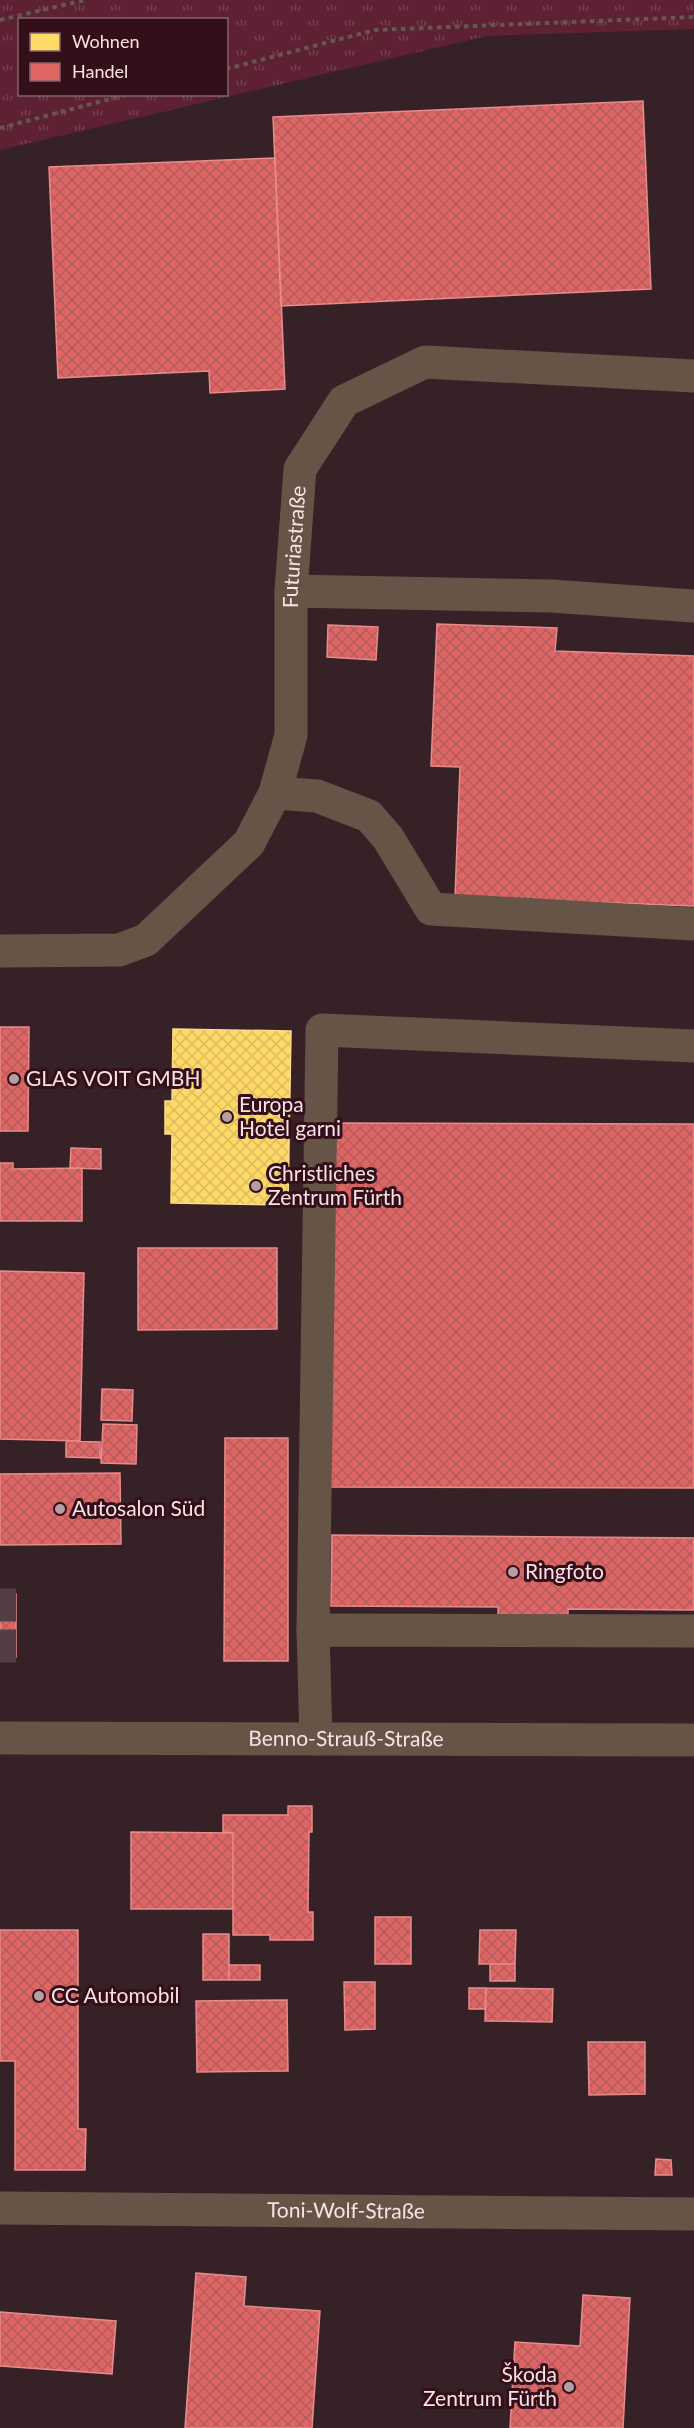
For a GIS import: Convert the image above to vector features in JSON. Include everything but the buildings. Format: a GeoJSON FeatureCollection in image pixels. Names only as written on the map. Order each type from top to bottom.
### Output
{"type":"FeatureCollection","features":[{"type":"Feature","properties":{"kind":"street","name":"Futuriastraße"},"geometry":{"type":"LineString","coordinates":[[0,951],[119,950],[146,940],[249,843],[275,793],[291,735],[291,591],[300,469],[344,401],[425,362],[694,376]]}},
{"type":"Feature","properties":{"kind":"street"},"geometry":{"type":"LineString","coordinates":[[291,591],[551,596],[694,606]]}},
{"type":"Feature","properties":{"kind":"street"},"geometry":{"type":"LineString","coordinates":[[275,793],[317,796],[369,816],[388,838],[431,909],[694,924]]}},
{"type":"Feature","properties":{"kind":"street"},"geometry":{"type":"LineString","coordinates":[[316,1739],[313,1630],[322,1030],[694,1046]]}},
{"type":"Feature","properties":{"kind":"street"},"geometry":{"type":"LineString","coordinates":[[313,1630],[694,1631]]}},
{"type":"Feature","properties":{"kind":"street","name":"Benno-Strauß-Straße"},"geometry":{"type":"LineString","coordinates":[[0,1738],[694,1740]]}},
{"type":"Feature","properties":{"kind":"street","name":"Toni-Wolf-Straße"},"geometry":{"type":"LineString","coordinates":[[0,2208],[694,2214]]}},
{"type":"Feature","properties":{"kind":"path"},"geometry":{"type":"LineString","coordinates":[[0,20],[85,0]]}},
{"type":"Feature","properties":{"kind":"path"},"geometry":{"type":"LineString","coordinates":[[228,68],[375,30],[694,17]]}},
{"type":"Feature","properties":{"kind":"path"},"geometry":{"type":"LineString","coordinates":[[0,128],[121,96]]}},
{"type":"Feature","properties":{"kind":"green space"},"geometry":{"type":"Polygon","coordinates":[[[0,0],[694,0],[694,29],[487,36],[0,150],[0,0]]]}},
{"type":"Feature","properties":{"kind":"tunnel"},"geometry":{"type":"LineString","coordinates":[[0,1605],[16,1605]]}},
{"type":"Feature","properties":{"kind":"tunnel"},"geometry":{"type":"LineString","coordinates":[[0,1646],[16,1646]]}},
{"type":"Feature","properties":{"kind":"place","name":"GLAS VOIT GMBH"},"geometry":{"type":"Point","coordinates":[14,1079]}},
{"type":"Feature","properties":{"kind":"place","name":"Europa Hotel garni"},"geometry":{"type":"Point","coordinates":[227,1117]}},
{"type":"Feature","properties":{"kind":"place","name":"Christliches Zentrum Fürth"},"geometry":{"type":"Point","coordinates":[256,1186]}},
{"type":"Feature","properties":{"kind":"place","name":"Autosalon Süd"},"geometry":{"type":"Point","coordinates":[60,1509]}},
{"type":"Feature","properties":{"kind":"place","name":"Ringfoto"},"geometry":{"type":"Point","coordinates":[513,1572]}},
{"type":"Feature","properties":{"kind":"place","name":"CC Automobil"},"geometry":{"type":"Point","coordinates":[39,1996]}},
{"type":"Feature","properties":{"kind":"place","name":"Škoda Zentrum Fürth"},"geometry":{"type":"Point","coordinates":[569,2387]}}]}
